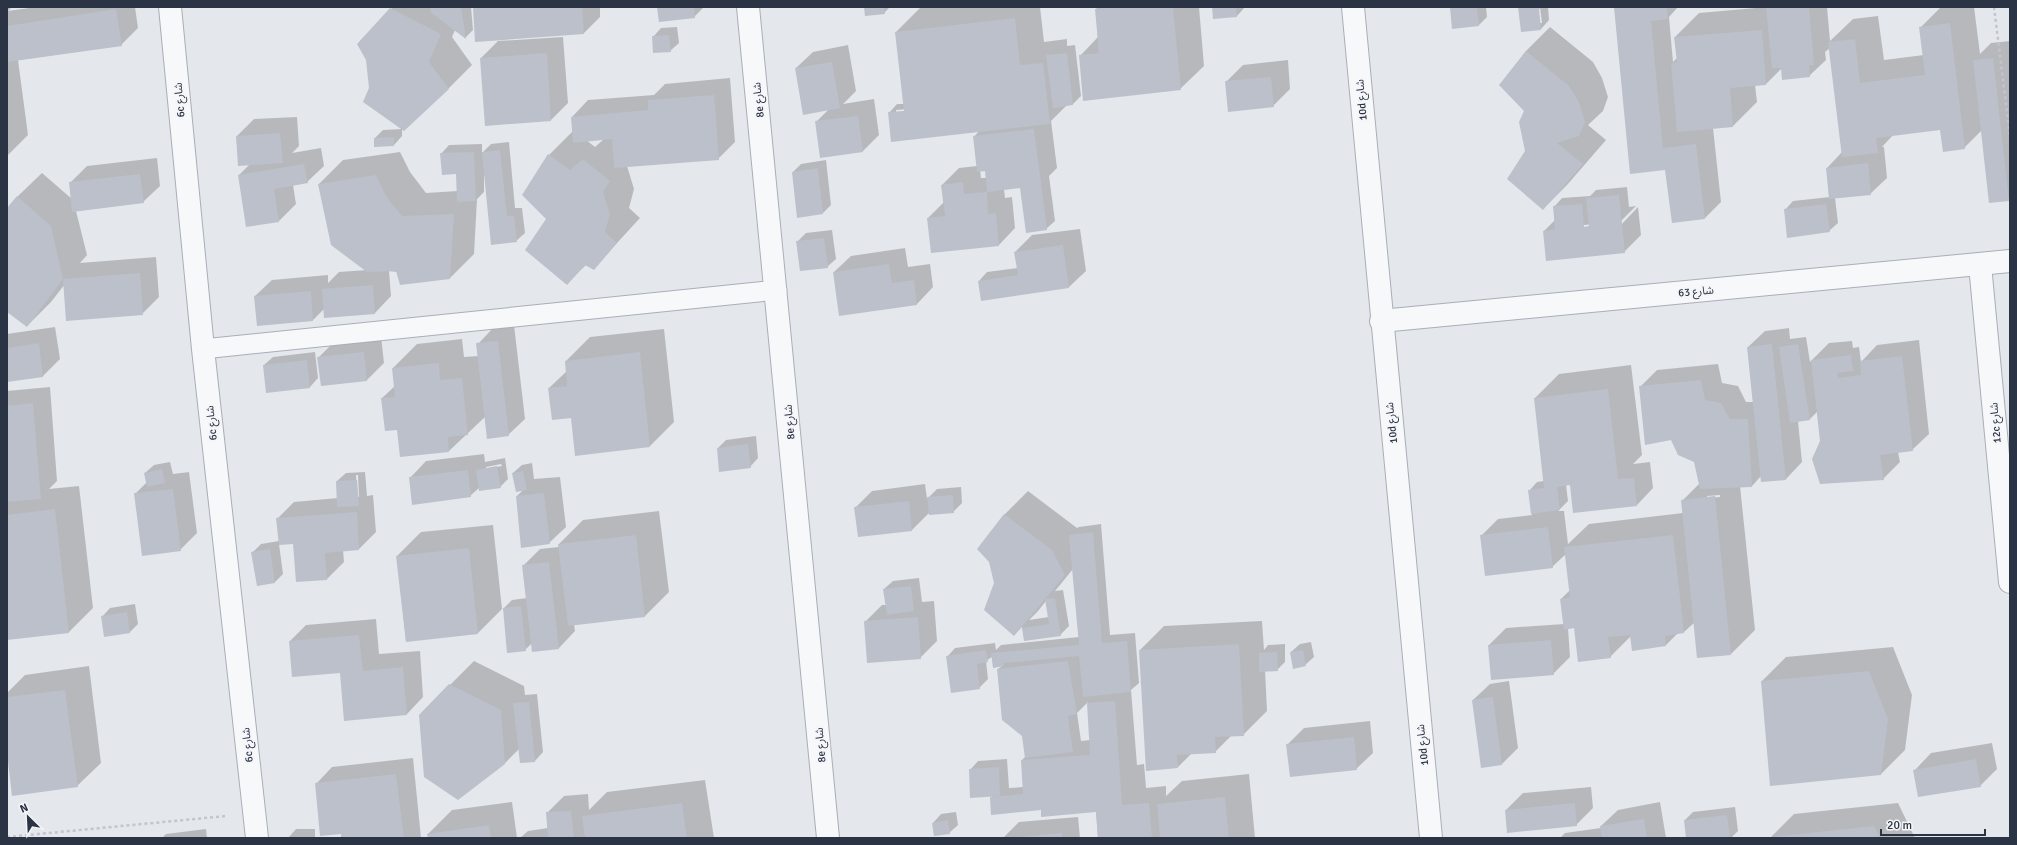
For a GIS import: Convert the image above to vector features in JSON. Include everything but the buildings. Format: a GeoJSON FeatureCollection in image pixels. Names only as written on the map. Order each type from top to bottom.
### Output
{"type":"FeatureCollection","features":[{"type":"Feature","properties":{"kind":"street","name":"6c شارع"},"geometry":{"type":"LineString","coordinates":[[170,7],[203,349],[257,838]]}},
{"type":"Feature","properties":{"kind":"street","name":"8e شارع"},"geometry":{"type":"LineString","coordinates":[[748,7],[828,838]]}},
{"type":"Feature","properties":{"kind":"street","name":"10d شارع"},"geometry":{"type":"LineString","coordinates":[[1353,7],[1381,321],[1431,838]]}},
{"type":"Feature","properties":{"kind":"street","name":"شارع 63"},"geometry":{"type":"LineString","coordinates":[[1381,321],[2010,262]]}},
{"type":"Feature","properties":{"kind":"street","name":"12c شارع"},"geometry":{"type":"LineString","coordinates":[[1980,265],[2010,582]]}},
{"type":"Feature","properties":{"kind":"lane"},"geometry":{"type":"LineString","coordinates":[[203,349],[776,290]]}},
{"type":"Feature","properties":{"kind":"path"},"geometry":{"type":"LineString","coordinates":[[1994,7],[2010,137]]}},
{"type":"Feature","properties":{"kind":"path"},"geometry":{"type":"LineString","coordinates":[[7,837],[255,814]]}}]}
